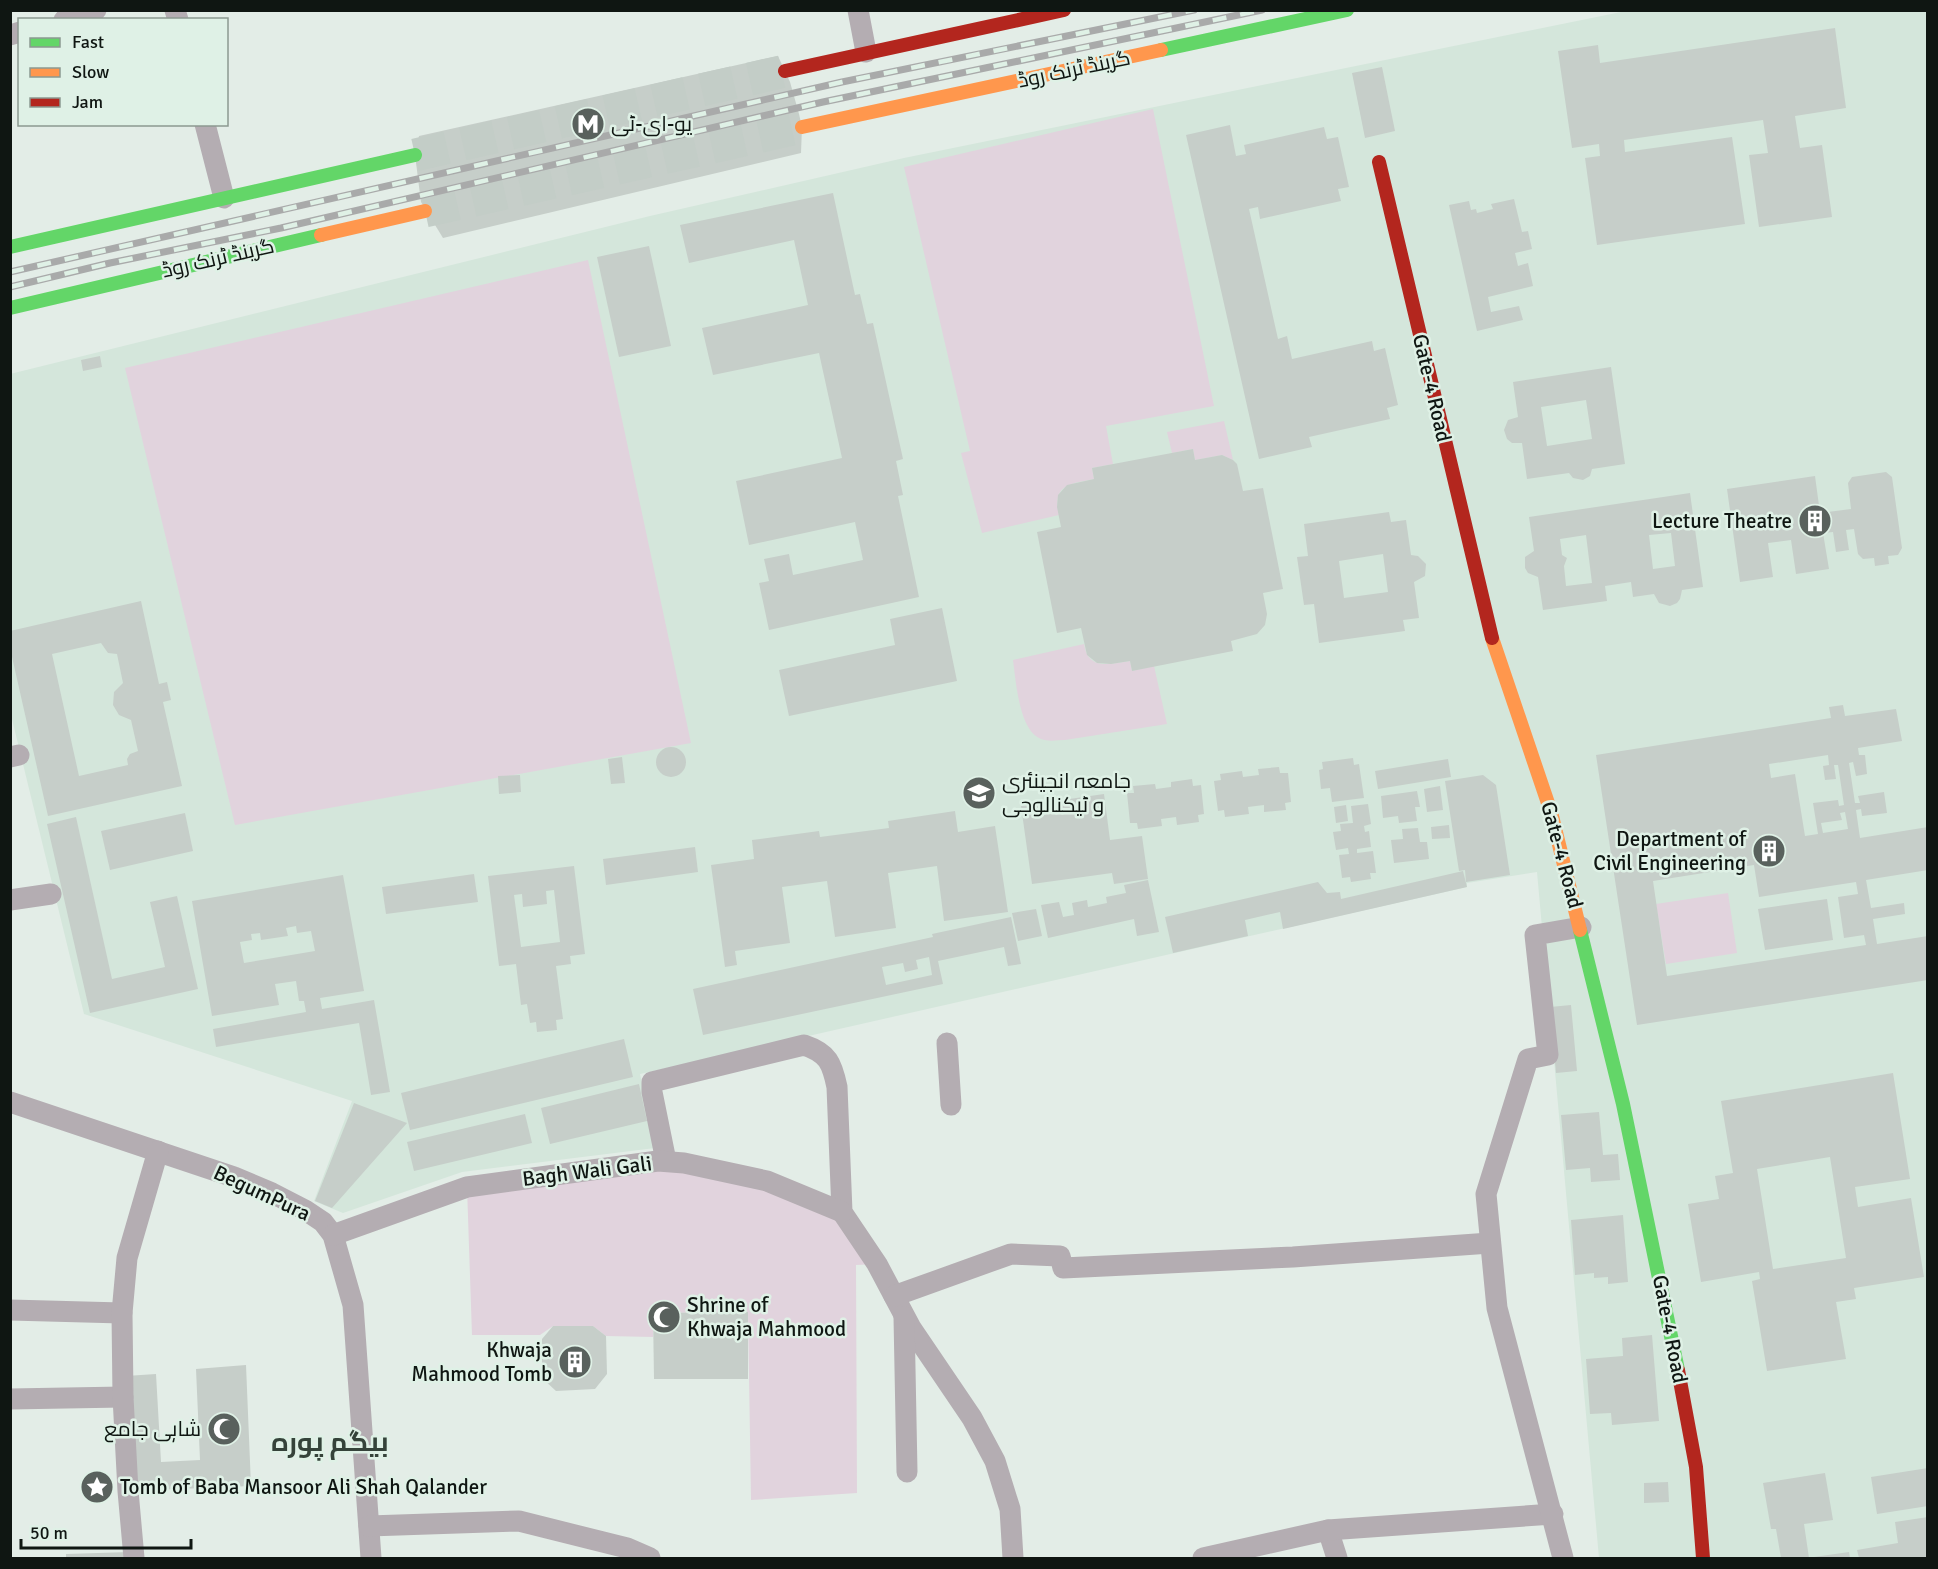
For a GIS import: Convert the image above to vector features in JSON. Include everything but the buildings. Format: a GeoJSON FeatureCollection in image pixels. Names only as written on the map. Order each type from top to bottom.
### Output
{"type":"FeatureCollection","features":[{"type":"Feature","properties":{"kind":"main road"},"geometry":{"type":"LineString","coordinates":[[785,71],[1064,10]]}},
{"type":"Feature","properties":{"kind":"main road","name":"گرینڈ ٹرنک روڈ"},"geometry":{"type":"LineString","coordinates":[[802,128],[1302,16],[1347,10]]}},
{"type":"Feature","properties":{"kind":"main road"},"geometry":{"type":"LineString","coordinates":[[10,247],[415,155]]}},
{"type":"Feature","properties":{"kind":"main road","name":"Gate-4 Road"},"geometry":{"type":"LineString","coordinates":[[1379,162],[1493,640],[1551,812],[1623,1104],[1662,1288],[1696,1467],[1703,1558]]}},
{"type":"Feature","properties":{"kind":"main road","name":"گرینڈ ٹرنک روڈ"},"geometry":{"type":"LineString","coordinates":[[10,308],[425,211]]}},
{"type":"Feature","properties":{"kind":"street"},"geometry":{"type":"LineString","coordinates":[[70,18],[96,10]]}},
{"type":"Feature","properties":{"kind":"street"},"geometry":{"type":"LineString","coordinates":[[858,10],[866,52]]}},
{"type":"Feature","properties":{"kind":"street"},"geometry":{"type":"LineString","coordinates":[[206,126],[224,198]]}},
{"type":"Feature","properties":{"kind":"street"},"geometry":{"type":"LineString","coordinates":[[10,900],[51,894]]}},
{"type":"Feature","properties":{"kind":"street"},"geometry":{"type":"LineString","coordinates":[[1563,1558],[1497,1308],[1486,1194],[1528,1059],[1548,1055],[1535,935],[1581,927]]}},
{"type":"Feature","properties":{"kind":"street"},"geometry":{"type":"LineString","coordinates":[[947,1043],[951,1105]]}},
{"type":"Feature","properties":{"kind":"street"},"geometry":{"type":"LineString","coordinates":[[666,1161],[652,1082],[804,1045],[821,1051],[834,1069],[837,1088],[842,1212],[877,1264],[904,1316],[972,1418],[995,1461],[1010,1509],[1013,1558]]}},
{"type":"Feature","properties":{"kind":"street","name":"BegumPura"},"geometry":{"type":"LineString","coordinates":[[10,1102],[234,1177],[272,1193],[323,1222],[333,1235],[353,1305],[371,1558]]}},
{"type":"Feature","properties":{"kind":"street"},"geometry":{"type":"LineString","coordinates":[[134,1558],[123,1397],[122,1313],[128,1258],[158,1151]]}},
{"type":"Feature","properties":{"kind":"street","name":"Bagh Wali Gali"},"geometry":{"type":"LineString","coordinates":[[333,1235],[467,1186],[666,1161],[684,1162],[767,1180],[842,1212]]}},
{"type":"Feature","properties":{"kind":"street"},"geometry":{"type":"LineString","coordinates":[[894,1296],[1011,1254],[1060,1256],[1063,1268],[1293,1257],[1490,1243]]}},
{"type":"Feature","properties":{"kind":"street"},"geometry":{"type":"LineString","coordinates":[[10,1310],[122,1313]]}},
{"type":"Feature","properties":{"kind":"street"},"geometry":{"type":"LineString","coordinates":[[904,1316],[907,1472]]}},
{"type":"Feature","properties":{"kind":"street"},"geometry":{"type":"LineString","coordinates":[[10,1399],[123,1397]]}},
{"type":"Feature","properties":{"kind":"street"},"geometry":{"type":"LineString","coordinates":[[1203,1558],[1328,1530],[1553,1514]]}},
{"type":"Feature","properties":{"kind":"street"},"geometry":{"type":"LineString","coordinates":[[369,1526],[519,1521],[627,1548],[650,1558]]}},
{"type":"Feature","properties":{"kind":"street"},"geometry":{"type":"LineString","coordinates":[[1328,1530],[1337,1558]]}},
{"type":"Feature","properties":{"kind":"shaded area","name":"جامعہ انجینئری و ٹیکنالوجی"},"geometry":{"type":"Polygon","coordinates":[[[1626,11],[1927,11],[1927,1558],[1599,1558],[1537,872],[1467,883],[1467,887],[640,1074],[655,1148],[462,1172],[343,1213],[314,1201],[352,1101],[84,1014],[11,715],[10,374],[650,216],[904,158],[1626,11]]]}},
{"type":"Feature","properties":{"kind":"shaded area"},"geometry":{"type":"Polygon","coordinates":[[[1153,109],[1214,406],[1106,426],[1113,464],[1092,468],[1094,479],[1065,487],[1058,497],[1059,515],[982,533],[961,453],[970,451],[904,167],[1153,109]]]}},
{"type":"Feature","properties":{"kind":"shaded area"},"geometry":{"type":"Polygon","coordinates":[[[588,260],[691,743],[235,825],[125,368],[588,260]]]}},
{"type":"Feature","properties":{"kind":"shaded area"},"geometry":{"type":"Polygon","coordinates":[[[1224,421],[1233,460],[1222,455],[1195,460],[1193,449],[1172,453],[1167,432],[1224,421]]]}},
{"type":"Feature","properties":{"kind":"shaded area"},"geometry":{"type":"Polygon","coordinates":[[[1084,644],[1090,658],[1101,664],[1130,661],[1132,671],[1154,666],[1167,724],[1065,740],[1044,740],[1034,734],[1023,716],[1013,660],[1084,644]]]}},
{"type":"Feature","properties":{"kind":"shaded area"},"geometry":{"type":"Polygon","coordinates":[[[1728,893],[1737,953],[1666,964],[1656,904],[1728,893]]]}},
{"type":"Feature","properties":{"kind":"shaded area","name":"Shrine of Khwaja Mahmood"},"geometry":{"type":"Polygon","coordinates":[[[658,1161],[842,1212],[877,1264],[856,1265],[857,1493],[751,1500],[748,1312],[653,1313],[653,1337],[606,1336],[593,1326],[553,1326],[540,1335],[472,1335],[467,1187],[658,1161]]]}},
{"type":"Feature","properties":{"kind":"tunnel"},"geometry":{"type":"LineString","coordinates":[[415,155],[785,71]]}},
{"type":"Feature","properties":{"kind":"tunnel"},"geometry":{"type":"LineString","coordinates":[[425,211],[802,127]]}},
{"type":"Feature","properties":{"kind":"railway"},"geometry":{"type":"LineString","coordinates":[[10,272],[842,82],[1194,10]]}},
{"type":"Feature","properties":{"kind":"railway"},"geometry":{"type":"LineString","coordinates":[[10,287],[110,263],[281,228],[823,102],[1262,10]]}},
{"type":"Feature","properties":{"kind":"traffic: fast"},"geometry":{"type":"LineString","coordinates":[[1161,50],[1347,10]]}},
{"type":"Feature","properties":{"kind":"traffic: fast"},"geometry":{"type":"LineString","coordinates":[[10,247],[415,155]]}},
{"type":"Feature","properties":{"kind":"traffic: fast"},"geometry":{"type":"LineString","coordinates":[[10,308],[321,235]]}},
{"type":"Feature","properties":{"kind":"traffic: fast"},"geometry":{"type":"LineString","coordinates":[[1580,930],[1623,1104],[1678,1370]]}},
{"type":"Feature","properties":{"kind":"traffic: slow"},"geometry":{"type":"LineString","coordinates":[[802,127],[1161,50]]}},
{"type":"Feature","properties":{"kind":"traffic: slow"},"geometry":{"type":"LineString","coordinates":[[321,235],[425,211]]}},
{"type":"Feature","properties":{"kind":"traffic: slow"},"geometry":{"type":"LineString","coordinates":[[1492,638],[1551,812],[1580,930]]}},
{"type":"Feature","properties":{"kind":"traffic: jam"},"geometry":{"type":"LineString","coordinates":[[785,71],[1064,10]]}},
{"type":"Feature","properties":{"kind":"traffic: jam"},"geometry":{"type":"LineString","coordinates":[[1379,162],[1492,638]]}},
{"type":"Feature","properties":{"kind":"traffic: jam"},"geometry":{"type":"LineString","coordinates":[[1678,1370],[1696,1467],[1703,1558]]}},
{"type":"Feature","properties":{"kind":"place","name":"یو-ای-ٹی"},"geometry":{"type":"Point","coordinates":[588,124]}},
{"type":"Feature","properties":{"kind":"place","name":"Lecture Theatre"},"geometry":{"type":"Point","coordinates":[1815,521]}},
{"type":"Feature","properties":{"kind":"place","name":"جامعہ انجینئری و ٹیکنالوجی"},"geometry":{"type":"Point","coordinates":[979,793]}},
{"type":"Feature","properties":{"kind":"place","name":"Department of Civil Engineering"},"geometry":{"type":"Point","coordinates":[1769,851]}},
{"type":"Feature","properties":{"kind":"place","name":"Shrine of Khwaja Mahmood"},"geometry":{"type":"Point","coordinates":[664,1317]}},
{"type":"Feature","properties":{"kind":"place","name":"Khwaja Mahmood Tomb"},"geometry":{"type":"Point","coordinates":[575,1362]}},
{"type":"Feature","properties":{"kind":"place","name":"شاہی جامع"},"geometry":{"type":"Point","coordinates":[224,1429]}},
{"type":"Feature","properties":{"kind":"place","name":"Tomb of Baba Mansoor Ali Shah Qalander"},"geometry":{"type":"Point","coordinates":[97,1487]}},
{"type":"Feature","properties":{"kind":"district","name":"بیگم پورہ"},"geometry":{"type":"Point","coordinates":[330,1442]}}]}
